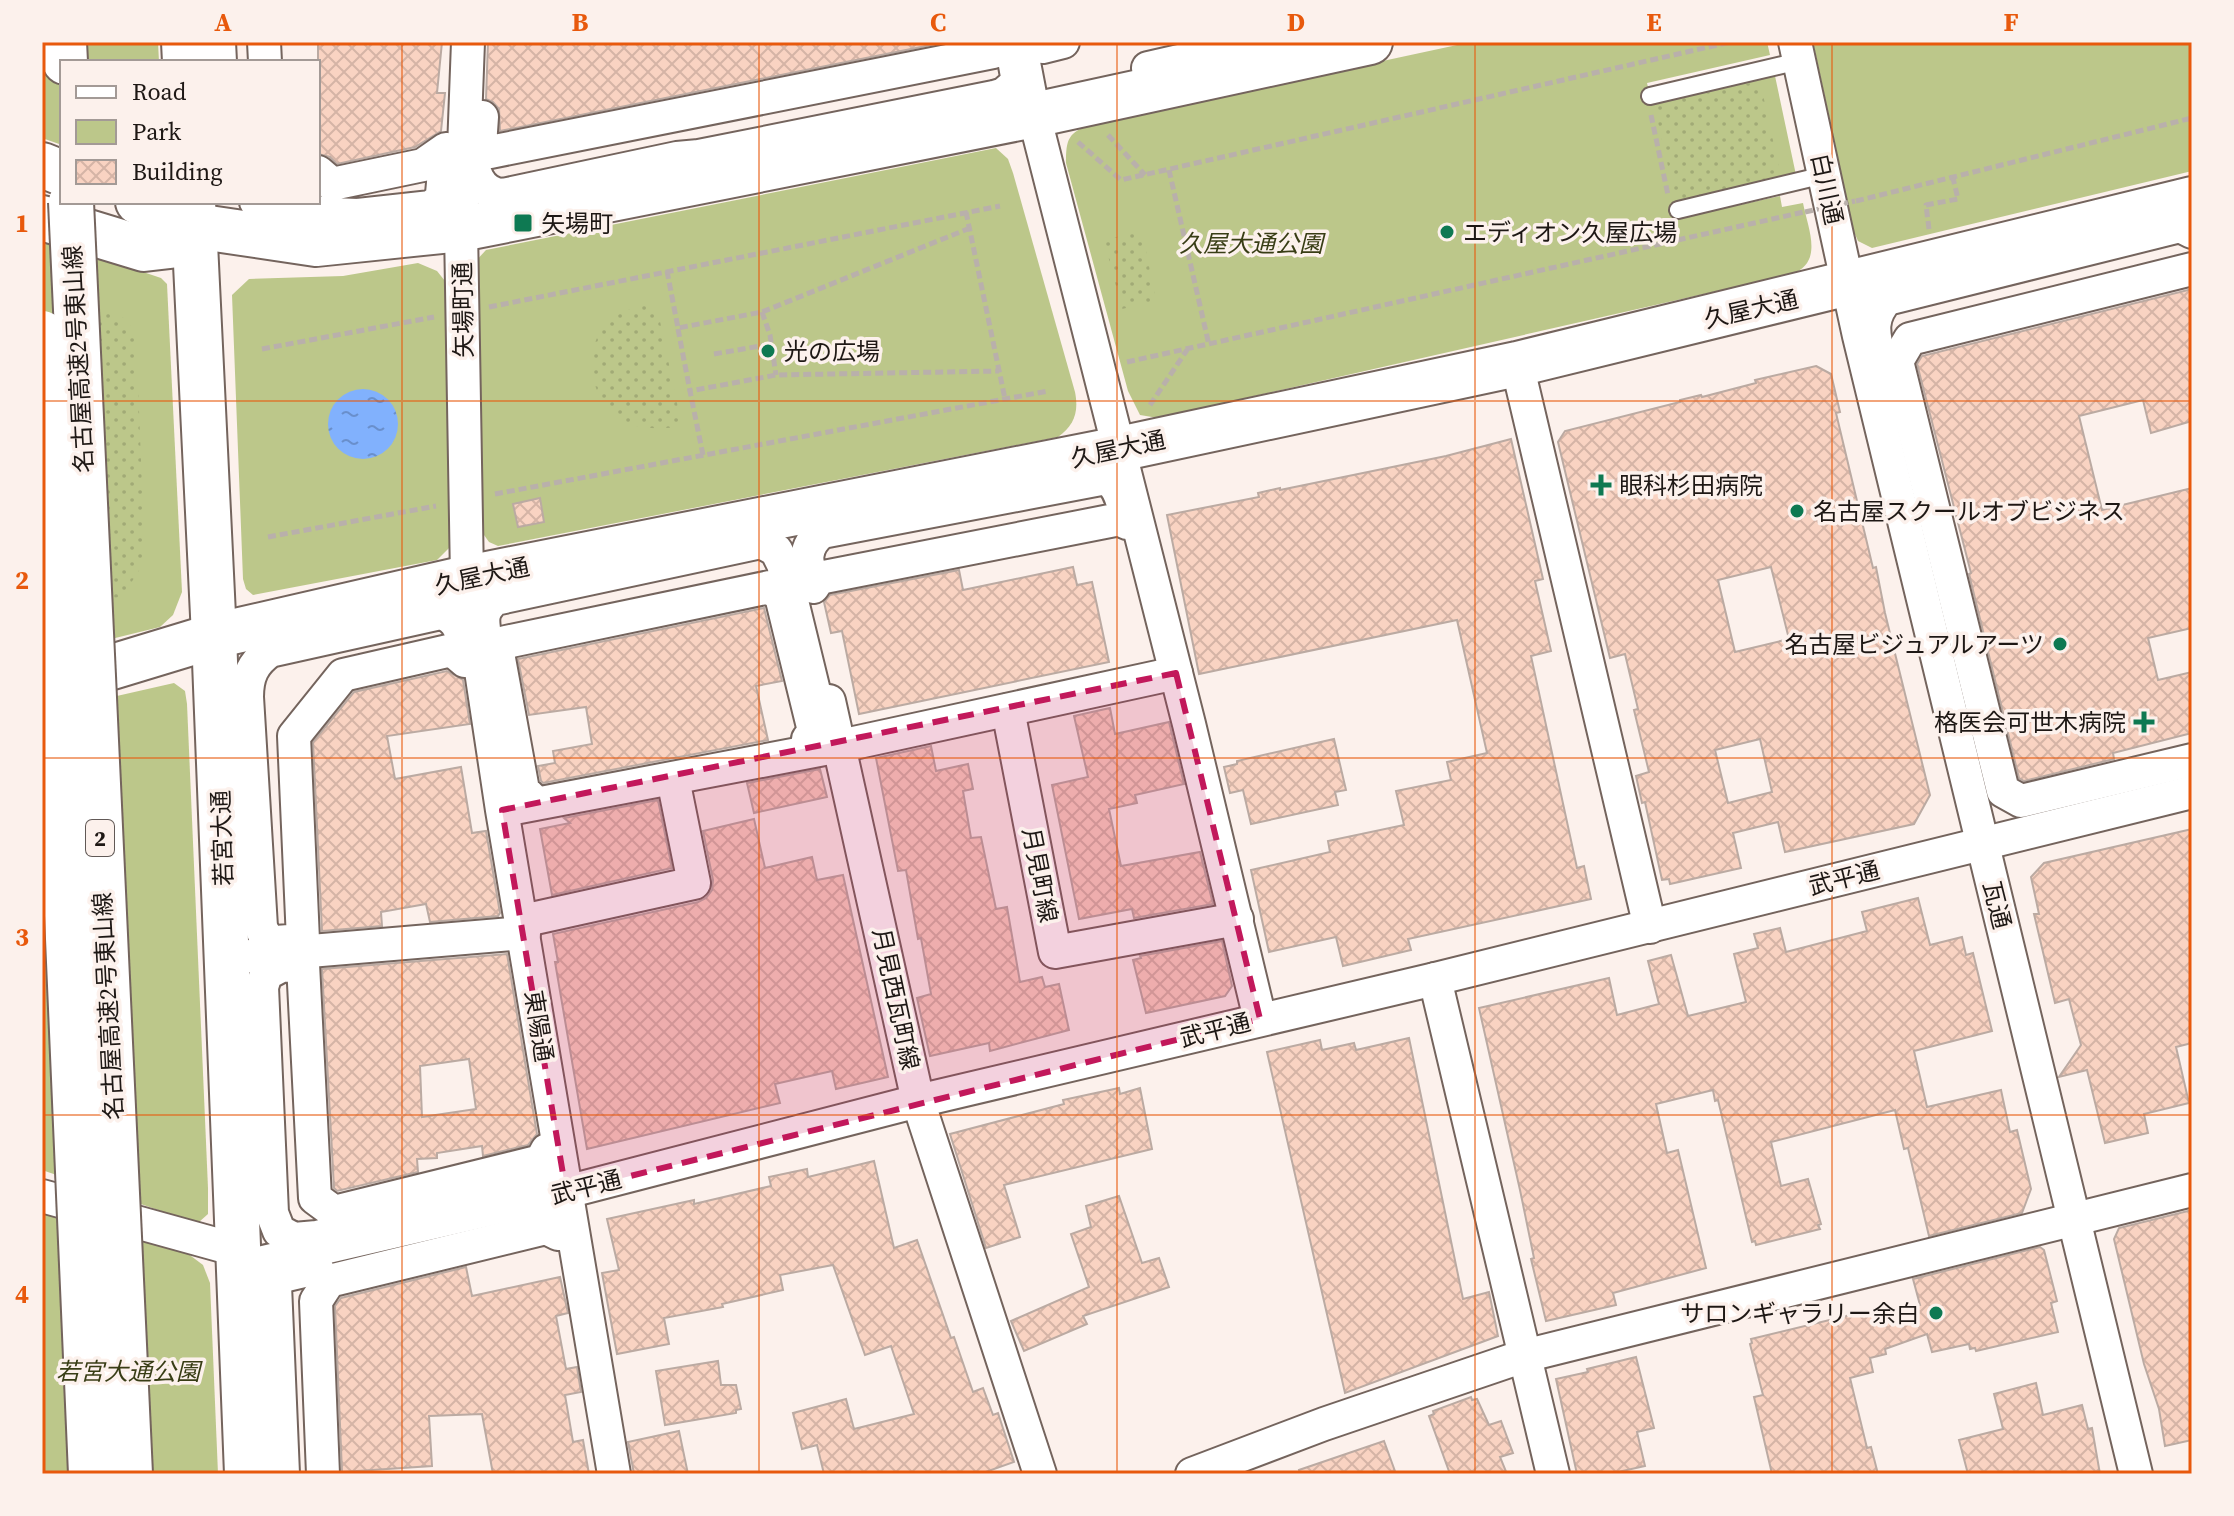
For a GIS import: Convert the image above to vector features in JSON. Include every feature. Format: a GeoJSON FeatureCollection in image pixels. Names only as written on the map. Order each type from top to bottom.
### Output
{"type":"FeatureCollection","features":[{"type":"Feature","properties":{"kind":"main road"},"geometry":{"type":"LineString","coordinates":[[147,204],[316,244],[461,229],[1034,115],[1368,42]]}},
{"type":"Feature","properties":{"kind":"main road","name":"久屋大通"},"geometry":{"type":"LineString","coordinates":[[42,688],[214,636],[467,578],[1119,449],[1517,364],[1847,286],[2192,199]]}},
{"type":"Feature","properties":{"kind":"main road","name":"名古屋高速2号東山線"},"geometry":{"type":"LineString","coordinates":[[71,204],[130,1474]]}},
{"type":"Feature","properties":{"kind":"main road"},"geometry":{"type":"LineString","coordinates":[[42,218],[144,249],[170,246],[194,214]]}},
{"type":"Feature","properties":{"kind":"main road","name":"若宮大通"},"geometry":{"type":"LineString","coordinates":[[194,214],[247,1474]]}},
{"type":"Feature","properties":{"kind":"main road","name":"名古屋高速2号東山線"},"geometry":{"type":"LineString","coordinates":[[42,333],[91,1474]]}},
{"type":"Feature","properties":{"kind":"street","name":"矢場町通"},"geometry":{"type":"LineString","coordinates":[[467,578],[461,229],[468,42]]}},
{"type":"Feature","properties":{"kind":"street"},"geometry":{"type":"LineString","coordinates":[[476,42],[471,165],[484,187],[496,195],[994,97],[1004,94],[1018,82],[1011,42]]}},
{"type":"Feature","properties":{"kind":"street"},"geometry":{"type":"LineString","coordinates":[[485,42],[480,146],[490,152],[993,52],[999,42]]}},
{"type":"Feature","properties":{"kind":"street"},"geometry":{"type":"LineString","coordinates":[[1020,42],[1034,115],[1176,673],[1260,1019]]}},
{"type":"Feature","properties":{"kind":"street"},"geometry":{"type":"LineString","coordinates":[[1036,42],[1043,47],[1063,42]]}},
{"type":"Feature","properties":{"kind":"street"},"geometry":{"type":"LineString","coordinates":[[1036,42],[1042,81],[1052,89],[1262,42]]}},
{"type":"Feature","properties":{"kind":"street","name":"白川通"},"geometry":{"type":"LineString","coordinates":[[1797,52],[1859,336]]}},
{"type":"Feature","properties":{"kind":"street"},"geometry":{"type":"LineString","coordinates":[[268,204],[329,214],[381,214],[431,207],[441,199],[446,149],[423,165],[332,184],[320,174]]}},
{"type":"Feature","properties":{"kind":"street"},"geometry":{"type":"LineString","coordinates":[[2192,232],[2180,226],[1887,299],[1873,322],[1880,362],[1991,809],[2001,818],[2018,819],[2192,775]]}},
{"type":"Feature","properties":{"kind":"street"},"geometry":{"type":"LineString","coordinates":[[2192,269],[1910,339],[1897,361],[2003,791],[2021,801],[2192,760]]}},
{"type":"Feature","properties":{"kind":"street","name":"瓦通"},"geometry":{"type":"LineString","coordinates":[[1859,336],[2136,1474]]}},
{"type":"Feature","properties":{"kind":"street"},"geometry":{"type":"LineString","coordinates":[[1517,364],[1650,927]]}},
{"type":"Feature","properties":{"kind":"street"},"geometry":{"type":"LineString","coordinates":[[1106,478],[1118,489],[1127,523],[1120,519],[819,578],[813,587],[806,561],[809,545],[822,532],[1094,479],[1106,478]]}},
{"type":"Feature","properties":{"kind":"street","name":"月見西瓦町線"},"geometry":{"type":"LineString","coordinates":[[784,515],[840,746],[918,1101],[1040,1474]]}},
{"type":"Feature","properties":{"kind":"street"},"geometry":{"type":"LineString","coordinates":[[761,542],[768,544],[776,550],[783,564],[822,724],[817,737],[808,739],[814,731],[781,596],[770,587],[506,642],[498,653],[523,790],[530,797],[515,795],[511,788],[483,619],[487,605],[495,599],[761,542]]}},
{"type":"Feature","properties":{"kind":"street","name":"東陽通"},"geometry":{"type":"LineString","coordinates":[[467,578],[502,810],[614,1474]]}},
{"type":"Feature","properties":{"kind":"street"},"geometry":{"type":"LineString","coordinates":[[441,613],[454,618],[458,624],[465,661],[452,650],[343,675],[294,736],[303,940],[276,942],[266,939],[261,927],[247,697],[248,675],[253,667],[270,651],[441,613]]}},
{"type":"Feature","properties":{"kind":"street"},"geometry":{"type":"LineString","coordinates":[[502,810],[840,746],[1176,673]]}},
{"type":"Feature","properties":{"kind":"street","name":"月見町線"},"geometry":{"type":"LineString","coordinates":[[1008,710],[1055,952],[1237,919]]}},
{"type":"Feature","properties":{"kind":"street"},"geometry":{"type":"LineString","coordinates":[[227,958],[523,927],[694,883],[673,779]]}},
{"type":"Feature","properties":{"kind":"street","name":"武平通"},"geometry":{"type":"LineString","coordinates":[[42,1196],[237,1259],[566,1192],[918,1101],[1650,927],[2192,792]]}},
{"type":"Feature","properties":{"kind":"street"},"geometry":{"type":"LineString","coordinates":[[303,964],[315,1198],[334,1212],[541,1161],[547,1150],[549,1175],[542,1180],[317,1237],[294,1239],[279,1231],[272,1213],[263,982],[266,974],[281,966],[303,964]]}},
{"type":"Feature","properties":{"kind":"street"},"geometry":{"type":"LineString","coordinates":[[1435,979],[1553,1474]]}},
{"type":"Feature","properties":{"kind":"street"},"geometry":{"type":"LineString","coordinates":[[1192,1474],[1324,1424],[1524,1356],[2192,1190]]}},
{"type":"Feature","properties":{"kind":"street"},"geometry":{"type":"LineString","coordinates":[[283,1474],[275,1291],[280,1277],[538,1214],[552,1217],[558,1234],[546,1228],[329,1281],[316,1301],[323,1474]]}},
{"type":"Feature","properties":{"kind":"lane"},"geometry":{"type":"LineString","coordinates":[[1650,101],[1797,52]]}},
{"type":"Feature","properties":{"kind":"lane"},"geometry":{"type":"LineString","coordinates":[[1674,211],[1824,175]]}},
{"type":"Feature","properties":{"kind":"path"},"geometry":{"type":"LineString","coordinates":[[1077,141],[1121,180],[1731,42]]}},
{"type":"Feature","properties":{"kind":"path"},"geometry":{"type":"LineString","coordinates":[[1639,63],[1643,78]]}},
{"type":"Feature","properties":{"kind":"path"},"geometry":{"type":"LineString","coordinates":[[1650,101],[1678,240]]}},
{"type":"Feature","properties":{"kind":"path"},"geometry":{"type":"LineString","coordinates":[[1126,363],[1939,182],[2192,118]]}},
{"type":"Feature","properties":{"kind":"path"},"geometry":{"type":"LineString","coordinates":[[1107,133],[1146,175]]}},
{"type":"Feature","properties":{"kind":"path"},"geometry":{"type":"LineString","coordinates":[[1169,170],[1209,345]]}},
{"type":"Feature","properties":{"kind":"path"},"geometry":{"type":"LineString","coordinates":[[1926,229],[1930,228],[1926,205],[1958,199],[1953,178]]}},
{"type":"Feature","properties":{"kind":"path"},"geometry":{"type":"LineString","coordinates":[[484,308],[1000,206]]}},
{"type":"Feature","properties":{"kind":"path"},"geometry":{"type":"LineString","coordinates":[[966,212],[1005,399]]}},
{"type":"Feature","properties":{"kind":"path"},"geometry":{"type":"LineString","coordinates":[[678,328],[762,312],[970,228]]}},
{"type":"Feature","properties":{"kind":"path"},"geometry":{"type":"LineString","coordinates":[[667,271],[703,455]]}},
{"type":"Feature","properties":{"kind":"path"},"geometry":{"type":"LineString","coordinates":[[762,312],[772,344],[776,375]]}},
{"type":"Feature","properties":{"kind":"path"},"geometry":{"type":"LineString","coordinates":[[262,349],[445,315]]}},
{"type":"Feature","properties":{"kind":"path"},"geometry":{"type":"LineString","coordinates":[[714,354],[772,344]]}},
{"type":"Feature","properties":{"kind":"path"},"geometry":{"type":"LineString","coordinates":[[1145,412],[1188,349]]}},
{"type":"Feature","properties":{"kind":"path"},"geometry":{"type":"LineString","coordinates":[[690,391],[776,375],[999,371]]}},
{"type":"Feature","properties":{"kind":"path"},"geometry":{"type":"LineString","coordinates":[[490,495],[1048,391]]}},
{"type":"Feature","properties":{"kind":"path"},"geometry":{"type":"LineString","coordinates":[[268,537],[440,505]]}},
{"type":"Feature","properties":{"kind":"highlighted area"},"geometry":{"type":"Polygon","coordinates":[[[1176,673],[1260,1019],[566,1192],[502,810],[1176,673]]]}},
{"type":"Feature","properties":{"kind":"green space"},"geometry":{"type":"Polygon","coordinates":[[[42,42],[158,42],[159,60],[60,60],[60,144],[42,138],[42,42]]]}},
{"type":"Feature","properties":{"kind":"green space","name":"久屋大通公園"},"geometry":{"type":"Polygon","coordinates":[[[1471,42],[1767,42],[1770,55],[1647,83],[1652,104],[1775,76],[1796,175],[1676,202],[1680,218],[1780,196],[1782,207],[1803,203],[1811,244],[1808,262],[1792,274],[1158,418],[1140,415],[1128,391],[1066,163],[1068,142],[1073,134],[1091,124],[1471,42]]]}},
{"type":"Feature","properties":{"kind":"green space"},"geometry":{"type":"Polygon","coordinates":[[[1813,42],[2192,42],[2192,171],[1872,248],[1858,241],[1854,232],[1813,42]]]}},
{"type":"Feature","properties":{"kind":"green space"},"geometry":{"type":"Polygon","coordinates":[[[1760,81],[1781,177],[1676,201],[1654,105],[1760,81]]]}},
{"type":"Feature","properties":{"kind":"green space","name":"光の広場"},"geometry":{"type":"Polygon","coordinates":[[[996,148],[1008,159],[1013,173],[1075,392],[1074,418],[1058,437],[498,546],[489,542],[479,528],[474,263],[486,250],[996,148]]]}},
{"type":"Feature","properties":{"kind":"green space"},"geometry":{"type":"Polygon","coordinates":[[[1142,231],[1156,301],[1122,309],[1104,240],[1142,231]]]}},
{"type":"Feature","properties":{"kind":"green space"},"geometry":{"type":"Polygon","coordinates":[[[42,238],[161,278],[167,284],[182,592],[173,615],[160,627],[42,656],[42,238]]]}},
{"type":"Feature","properties":{"kind":"green space"},"geometry":{"type":"Polygon","coordinates":[[[418,263],[437,271],[445,281],[452,545],[437,560],[253,595],[246,589],[243,579],[232,295],[249,279],[343,276],[418,263]]]}},
{"type":"Feature","properties":{"kind":"green space"},"geometry":{"type":"Polygon","coordinates":[[[656,302],[682,427],[645,428],[632,425],[608,408],[594,382],[592,352],[605,326],[622,313],[656,302]]]}},
{"type":"Feature","properties":{"kind":"green space"},"geometry":{"type":"Polygon","coordinates":[[[42,311],[115,313],[127,320],[136,335],[145,561],[122,597],[42,604],[42,311]]]}},
{"type":"Feature","properties":{"kind":"green space"},"geometry":{"type":"Polygon","coordinates":[[[174,683],[185,691],[187,704],[208,1188],[208,1214],[199,1222],[42,1170],[42,713],[174,683]]]}},
{"type":"Feature","properties":{"kind":"green space","name":"若宮大通公園"},"geometry":{"type":"Polygon","coordinates":[[[42,1206],[187,1253],[203,1265],[210,1283],[218,1474],[42,1474],[42,1206]]]}},
{"type":"Feature","properties":{"kind":"water"},"geometry":{"type":"Polygon","coordinates":[[[356,389],[370,389],[392,404],[398,424],[396,437],[388,449],[370,459],[356,459],[334,444],[328,431],[328,417],[343,395],[356,389]]]}},
{"type":"Feature","properties":{"kind":"building"},"geometry":{"type":"Polygon","coordinates":[[[318,42],[442,42],[437,93],[445,93],[441,131],[415,147],[337,164],[330,157],[320,154],[318,42]]]}},
{"type":"Feature","properties":{"kind":"building"},"geometry":{"type":"Polygon","coordinates":[[[488,42],[946,42],[500,131],[499,109],[486,99],[488,42]]]}},
{"type":"Feature","properties":{"kind":"building"},"geometry":{"type":"Polygon","coordinates":[[[2192,289],[2192,421],[2151,433],[2143,400],[2079,416],[2102,510],[2192,488],[2192,628],[2148,638],[2158,680],[2192,672],[2192,733],[2113,753],[2114,759],[2024,781],[2019,778],[1971,573],[1917,364],[1922,356],[2192,289]]]}},
{"type":"Feature","properties":{"kind":"building"},"geometry":{"type":"Polygon","coordinates":[[[1816,366],[1831,374],[1840,412],[1836,413],[1930,795],[1914,824],[1785,852],[1778,822],[1733,833],[1741,868],[1670,884],[1669,879],[1662,880],[1645,802],[1642,803],[1636,776],[1649,772],[1625,654],[1610,658],[1558,442],[1565,431],[1756,383],[1755,380],[1816,366]],[[1771,567],[1718,580],[1735,652],[1789,639],[1771,567]],[[1760,739],[1715,750],[1728,803],[1772,792],[1760,739]]]}},
{"type":"Feature","properties":{"kind":"building"},"geometry":{"type":"Polygon","coordinates":[[[1511,439],[1543,579],[1535,581],[1551,651],[1531,656],[1577,868],[1584,866],[1591,899],[1408,939],[1411,950],[1343,966],[1336,937],[1269,952],[1251,870],[1330,852],[1328,841],[1404,825],[1396,791],[1451,780],[1447,762],[1487,753],[1457,620],[1199,674],[1167,515],[1259,497],[1258,493],[1280,488],[1446,456],[1511,439]]]}},
{"type":"Feature","properties":{"kind":"building"},"geometry":{"type":"Polygon","coordinates":[[[540,498],[544,522],[518,527],[513,504],[540,498]]]}},
{"type":"Feature","properties":{"kind":"building"},"geometry":{"type":"Polygon","coordinates":[[[1073,567],[1077,585],[1092,582],[1109,662],[859,714],[842,631],[831,633],[824,602],[830,595],[959,570],[963,590],[1073,567]]]}},
{"type":"Feature","properties":{"kind":"building"},"geometry":{"type":"Polygon","coordinates":[[[764,608],[782,681],[756,686],[768,740],[541,781],[538,766],[555,763],[553,751],[592,744],[586,707],[529,715],[518,659],[764,608]]]}},
{"type":"Feature","properties":{"kind":"building"},"geometry":{"type":"Polygon","coordinates":[[[447,671],[463,680],[470,724],[387,736],[395,779],[461,767],[472,833],[486,831],[500,913],[498,916],[430,922],[426,904],[381,912],[382,926],[322,931],[313,742],[354,692],[447,671]]]}},
{"type":"Feature","properties":{"kind":"building"},"geometry":{"type":"Polygon","coordinates":[[[1110,708],[1115,734],[1169,722],[1184,784],[1135,795],[1137,803],[1109,809],[1121,866],[1200,852],[1213,904],[1134,918],[1132,909],[1079,919],[1052,785],[1088,777],[1074,716],[1110,708]]]}},
{"type":"Feature","properties":{"kind":"building"},"geometry":{"type":"Polygon","coordinates":[[[1334,739],[1346,790],[1335,792],[1338,805],[1251,824],[1243,790],[1230,793],[1224,767],[1237,764],[1237,761],[1334,739]]]}},
{"type":"Feature","properties":{"kind":"building"},"geometry":{"type":"Polygon","coordinates":[[[931,746],[936,771],[968,764],[973,789],[963,791],[971,838],[981,837],[996,909],[1007,907],[1020,982],[1042,977],[1045,987],[1059,984],[1069,1030],[990,1051],[989,1043],[930,1056],[917,998],[931,994],[921,938],[918,939],[906,870],[898,871],[876,758],[931,746]]]}},
{"type":"Feature","properties":{"kind":"building"},"geometry":{"type":"Polygon","coordinates":[[[820,769],[827,797],[754,813],[747,783],[820,769]]]}},
{"type":"Feature","properties":{"kind":"building"},"geometry":{"type":"Polygon","coordinates":[[[658,800],[672,868],[552,895],[540,829],[570,823],[564,818],[658,800]]]}},
{"type":"Feature","properties":{"kind":"building"},"geometry":{"type":"Polygon","coordinates":[[[754,819],[765,868],[812,857],[817,880],[843,875],[888,1077],[836,1089],[832,1071],[775,1084],[780,1103],[587,1149],[553,934],[706,898],[712,890],[713,880],[703,831],[754,819]]]}},
{"type":"Feature","properties":{"kind":"building"},"geometry":{"type":"Polygon","coordinates":[[[2192,829],[2192,1043],[2176,1047],[2189,1103],[2144,1114],[2148,1133],[2105,1143],[2087,1070],[2059,1077],[2081,1045],[2069,999],[2055,1003],[2034,914],[2039,914],[2031,877],[2044,863],[2192,829]]]}},
{"type":"Feature","properties":{"kind":"building"},"geometry":{"type":"Polygon","coordinates":[[[1918,898],[1930,945],[1962,937],[1966,955],[1973,953],[1992,1031],[1914,1051],[1927,1107],[2001,1090],[2010,1132],[2017,1130],[2031,1189],[2022,1213],[1929,1236],[1908,1148],[1904,1149],[1895,1110],[1771,1142],[1781,1186],[1808,1179],[1821,1224],[1818,1225],[1820,1229],[1756,1245],[1755,1241],[1752,1242],[1713,1090],[1656,1104],[1667,1153],[1678,1150],[1706,1268],[1613,1293],[1616,1305],[1546,1321],[1479,1008],[1609,978],[1617,1015],[1659,1004],[1648,961],[1671,955],[1688,1016],[1746,1002],[1734,954],[1758,948],[1754,934],[1780,928],[1786,952],[1867,931],[1862,912],[1918,898]]]}},
{"type":"Feature","properties":{"kind":"building"},"geometry":{"type":"Polygon","coordinates":[[[1222,941],[1232,986],[1225,996],[1146,1013],[1133,960],[1140,956],[1222,941]]]}},
{"type":"Feature","properties":{"kind":"building"},"geometry":{"type":"Polygon","coordinates":[[[507,954],[537,1134],[528,1145],[483,1156],[482,1146],[437,1153],[437,1158],[417,1159],[418,1172],[337,1191],[334,1188],[322,969],[507,954]],[[469,1059],[420,1066],[422,1117],[476,1109],[469,1059]]]}},
{"type":"Feature","properties":{"kind":"building"},"geometry":{"type":"Polygon","coordinates":[[[1409,1038],[1463,1299],[1489,1292],[1498,1336],[1345,1393],[1267,1052],[1320,1040],[1322,1050],[1354,1043],[1356,1050],[1409,1038]]]}},
{"type":"Feature","properties":{"kind":"building"},"geometry":{"type":"Polygon","coordinates":[[[1119,1088],[1120,1094],[1140,1088],[1152,1149],[1004,1185],[1020,1237],[986,1248],[950,1134],[1064,1104],[1063,1100],[1119,1088]]]}},
{"type":"Feature","properties":{"kind":"building"},"geometry":{"type":"Polygon","coordinates":[[[874,1161],[894,1248],[917,1240],[973,1392],[983,1388],[993,1415],[998,1413],[1014,1462],[980,1474],[824,1474],[817,1445],[802,1449],[793,1413],[846,1399],[854,1429],[914,1414],[891,1346],[865,1355],[833,1265],[780,1275],[783,1290],[722,1304],[723,1307],[664,1318],[669,1344],[617,1354],[602,1273],[619,1270],[607,1219],[694,1200],[694,1204],[771,1186],[769,1177],[807,1169],[808,1177],[874,1161]]]}},
{"type":"Feature","properties":{"kind":"building"},"geometry":{"type":"Polygon","coordinates":[[[1119,1196],[1142,1263],[1159,1258],[1169,1287],[1083,1316],[1087,1324],[1024,1351],[1011,1321],[1089,1287],[1071,1234],[1091,1227],[1086,1206],[1119,1196]]]}},
{"type":"Feature","properties":{"kind":"building"},"geometry":{"type":"Polygon","coordinates":[[[2192,1210],[2192,1440],[2165,1446],[2159,1409],[2144,1364],[2114,1239],[2119,1228],[2192,1210]]]}},
{"type":"Feature","properties":{"kind":"building"},"geometry":{"type":"Polygon","coordinates":[[[2040,1247],[2044,1250],[2057,1301],[2051,1303],[2058,1332],[1976,1351],[1975,1348],[1970,1349],[1969,1344],[1932,1352],[1927,1334],[1885,1349],[1886,1354],[1870,1358],[1873,1372],[1850,1378],[1867,1448],[1871,1447],[1878,1474],[1772,1474],[1754,1397],[1763,1395],[1751,1339],[1875,1309],[1876,1313],[1920,1305],[1913,1279],[2040,1247]]]}},
{"type":"Feature","properties":{"kind":"building"},"geometry":{"type":"Polygon","coordinates":[[[466,1267],[472,1296],[560,1277],[568,1313],[556,1316],[566,1369],[577,1367],[581,1392],[565,1395],[573,1442],[583,1440],[589,1474],[493,1474],[482,1414],[429,1416],[432,1466],[342,1472],[335,1306],[341,1298],[466,1267]]]}},
{"type":"Feature","properties":{"kind":"building"},"geometry":{"type":"Polygon","coordinates":[[[1636,1357],[1654,1428],[1637,1432],[1645,1466],[1609,1474],[1577,1474],[1556,1379],[1636,1357]]]}},
{"type":"Feature","properties":{"kind":"building"},"geometry":{"type":"Polygon","coordinates":[[[718,1361],[721,1385],[736,1385],[741,1409],[736,1413],[665,1425],[656,1371],[718,1361]]]}},
{"type":"Feature","properties":{"kind":"building"},"geometry":{"type":"Polygon","coordinates":[[[2036,1383],[2043,1415],[2082,1405],[2088,1429],[2092,1428],[2100,1474],[1968,1474],[1959,1440],[2003,1429],[1994,1394],[2036,1383]]]}},
{"type":"Feature","properties":{"kind":"building"},"geometry":{"type":"Polygon","coordinates":[[[1471,1397],[1472,1400],[1477,1399],[1489,1425],[1501,1421],[1513,1453],[1500,1457],[1507,1474],[1450,1474],[1429,1416],[1434,1414],[1433,1411],[1471,1397]]]}},
{"type":"Feature","properties":{"kind":"building"},"geometry":{"type":"Polygon","coordinates":[[[679,1431],[688,1474],[634,1474],[628,1442],[679,1431]]]}},
{"type":"Feature","properties":{"kind":"building"},"geometry":{"type":"Polygon","coordinates":[[[1384,1441],[1396,1474],[1300,1474],[1299,1470],[1384,1441]]]}},
{"type":"Feature","properties":{"kind":"place","name":"矢場町"},"geometry":{"type":"Point","coordinates":[523,223]}},
{"type":"Feature","properties":{"kind":"place","name":"エディオン久屋広場"},"geometry":{"type":"Point","coordinates":[1447,232]}},
{"type":"Feature","properties":{"kind":"place","name":"光の広場"},"geometry":{"type":"Point","coordinates":[768,351]}},
{"type":"Feature","properties":{"kind":"place","name":"眼科杉田病院"},"geometry":{"type":"Point","coordinates":[1601,485]}},
{"type":"Feature","properties":{"kind":"place","name":"名古屋スクールオブビジネス"},"geometry":{"type":"Point","coordinates":[1797,511]}},
{"type":"Feature","properties":{"kind":"place","name":"名古屋ビジュアルアーツ"},"geometry":{"type":"Point","coordinates":[2060,644]}},
{"type":"Feature","properties":{"kind":"place","name":"格医会可世木病院"},"geometry":{"type":"Point","coordinates":[2144,722]}},
{"type":"Feature","properties":{"kind":"place","name":"サロンギャラリー余白"},"geometry":{"type":"Point","coordinates":[1936,1313]}}]}
